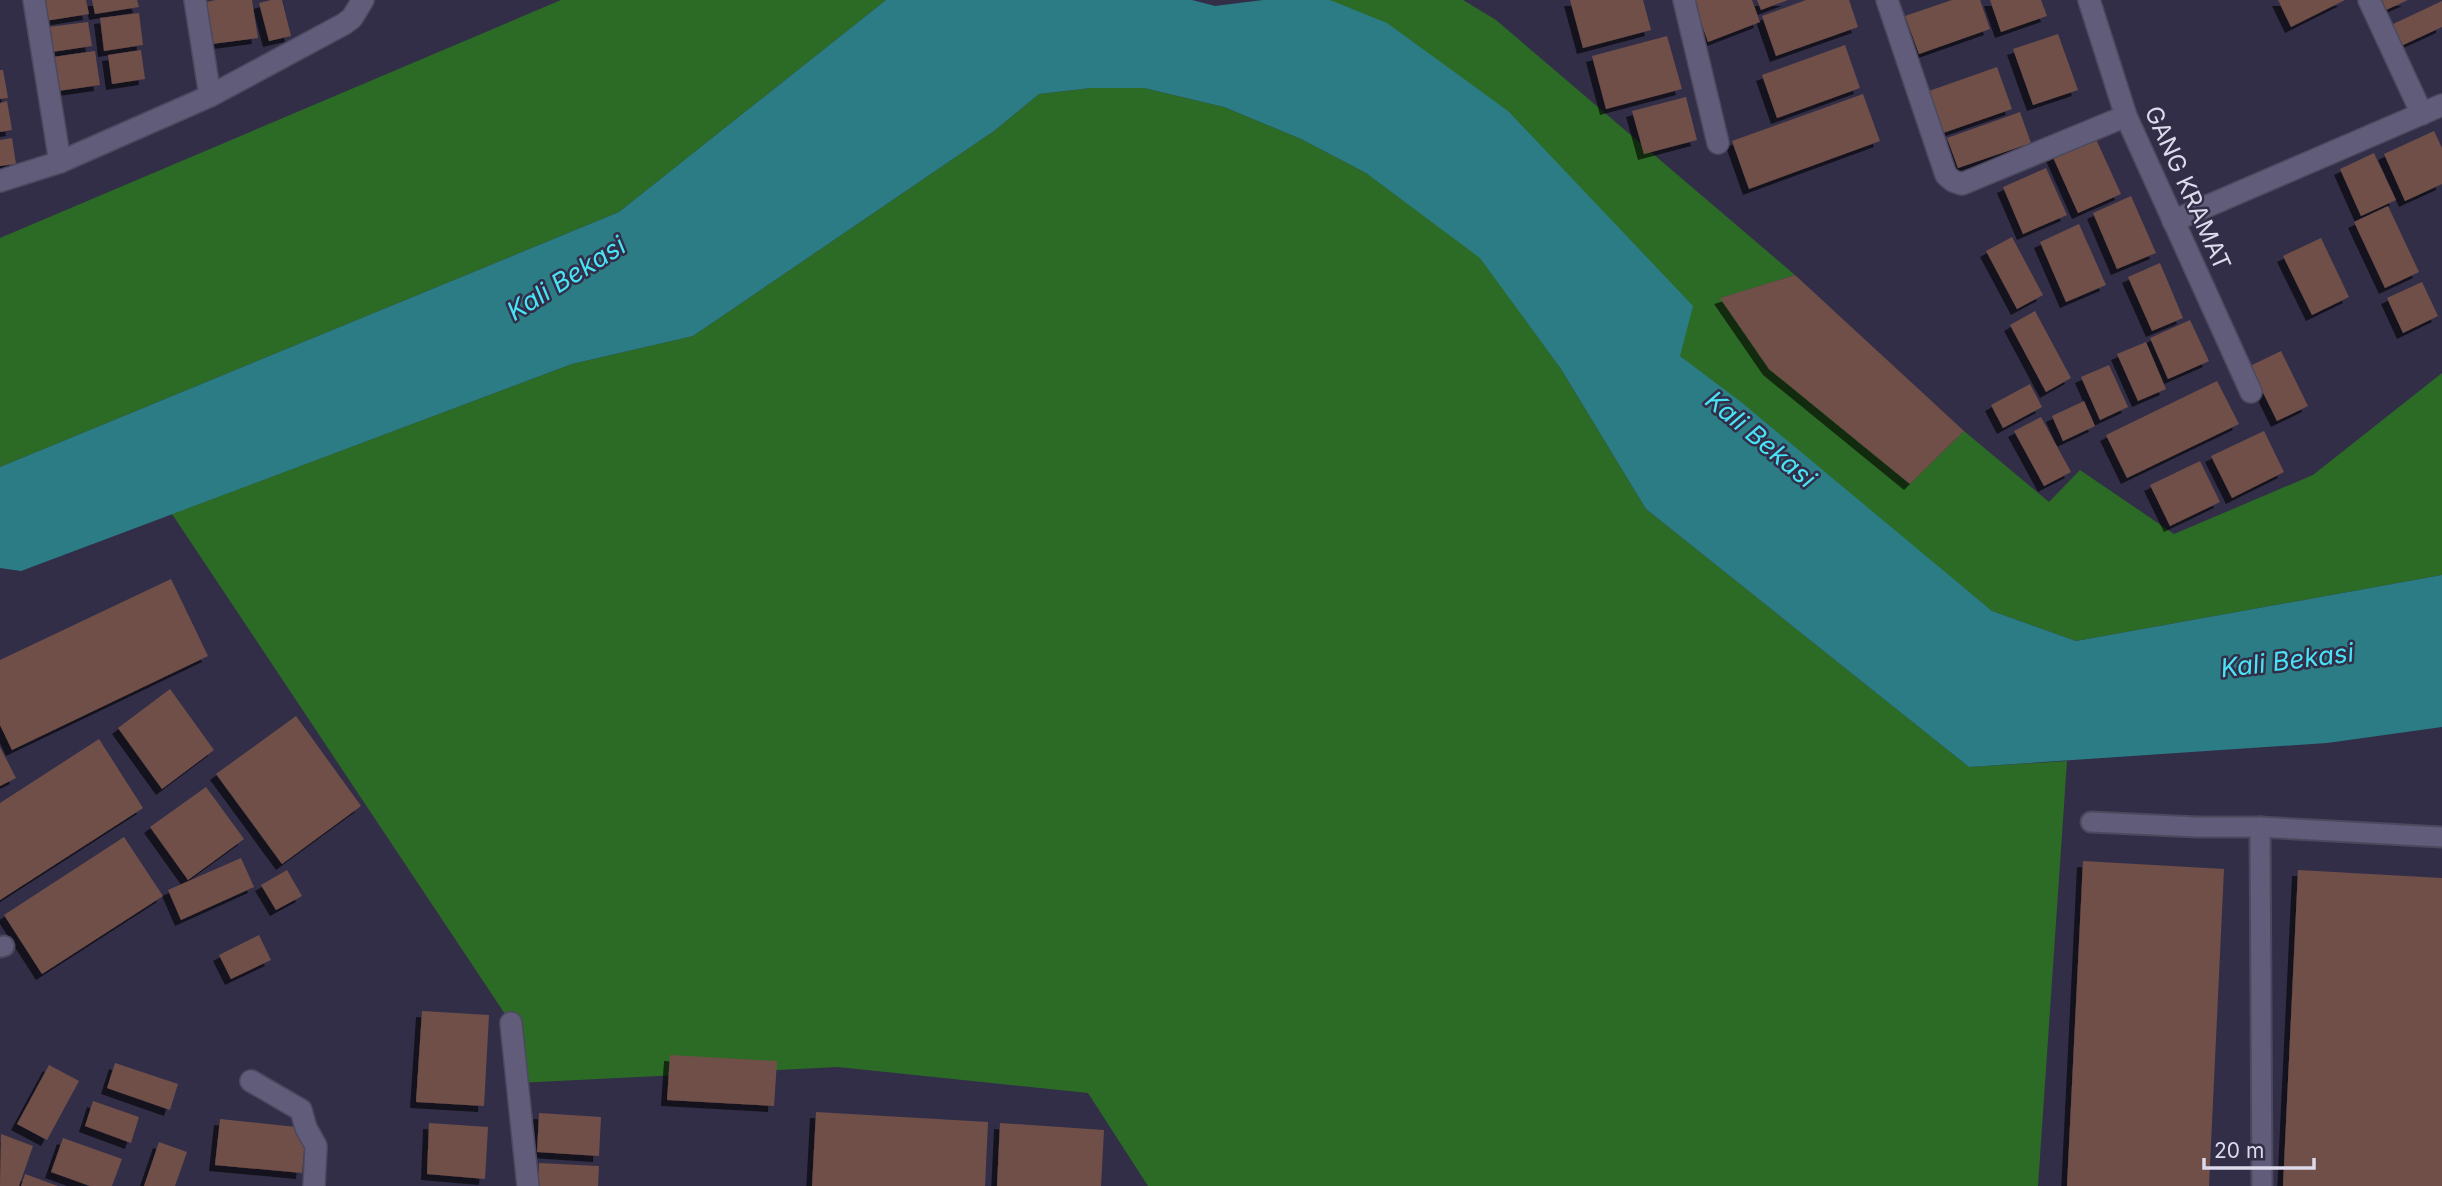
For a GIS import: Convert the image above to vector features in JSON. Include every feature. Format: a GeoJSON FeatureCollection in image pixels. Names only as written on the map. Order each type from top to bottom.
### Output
{"type":"FeatureCollection","features":[{"type":"Feature","properties":{"kind":"street"},"geometry":{"type":"LineString","coordinates":[[34,0],[60,162]]}},
{"type":"Feature","properties":{"kind":"street"},"geometry":{"type":"LineString","coordinates":[[195,0],[210,96]]}},
{"type":"Feature","properties":{"kind":"street"},"geometry":{"type":"LineString","coordinates":[[0,181],[60,162],[210,96],[344,24],[352,18],[363,0]]}},
{"type":"Feature","properties":{"kind":"street"},"geometry":{"type":"LineString","coordinates":[[1684,0],[1718,143]]}},
{"type":"Feature","properties":{"kind":"street"},"geometry":{"type":"LineString","coordinates":[[1887,0],[1946,175],[1953,181],[1962,184],[2126,116]]}},
{"type":"Feature","properties":{"kind":"street","name":"GANG KRAMAT"},"geometry":{"type":"LineString","coordinates":[[2090,0],[2126,116],[2251,392]]}},
{"type":"Feature","properties":{"kind":"street"},"geometry":{"type":"LineString","coordinates":[[2369,0],[2422,114]]}},
{"type":"Feature","properties":{"kind":"street"},"geometry":{"type":"LineString","coordinates":[[2173,221],[2442,105]]}},
{"type":"Feature","properties":{"kind":"street"},"geometry":{"type":"LineString","coordinates":[[511,1023],[528,1186]]}},
{"type":"Feature","properties":{"kind":"street"},"geometry":{"type":"LineString","coordinates":[[251,1082],[301,1110],[306,1128],[316,1146],[314,1186]]}},
{"type":"Feature","properties":{"kind":"lane"},"geometry":{"type":"LineString","coordinates":[[2091,822],[2260,827],[2442,837]]}},
{"type":"Feature","properties":{"kind":"lane"},"geometry":{"type":"LineString","coordinates":[[2260,827],[2262,1186]]}},
{"type":"Feature","properties":{"kind":"green space"},"geometry":{"type":"Polygon","coordinates":[[[561,0],[886,0],[619,212],[0,467],[0,238],[561,0]]]}},
{"type":"Feature","properties":{"kind":"green space"},"geometry":{"type":"Polygon","coordinates":[[[1330,0],[1463,0],[1496,20],[1795,275],[1721,298],[1910,483],[1964,431],[2049,502],[2080,470],[2174,534],[2313,475],[2442,373],[2442,575],[2076,641],[1992,611],[1680,356],[1330,0]]]}},
{"type":"Feature","properties":{"kind":"green space"},"geometry":{"type":"Polygon","coordinates":[[[1091,88],[1144,88],[1224,107],[1301,139],[1366,173],[1480,257],[1561,369],[1646,509],[1969,767],[2067,761],[2038,1186],[1148,1186],[1088,1093],[838,1067],[517,1083],[511,1023],[172,514],[572,364],[693,336],[994,131],[1039,94],[1091,88]]]}},
{"type":"Feature","properties":{"kind":"water","name":"Kali Bekasi"},"geometry":{"type":"Polygon","coordinates":[[[886,0],[1192,0],[1215,6],[1263,0],[1330,0],[1387,23],[1508,111],[1693,306],[1680,356],[1741,402],[1992,611],[2076,641],[2442,575],[2442,727],[2327,743],[1969,767],[1646,509],[1561,369],[1480,258],[1366,173],[1301,139],[1224,107],[1144,88],[1091,88],[1039,94],[994,131],[693,336],[572,364],[21,571],[0,568],[0,467],[619,212],[886,0]]]}},
{"type":"Feature","properties":{"kind":"building"},"geometry":{"type":"Polygon","coordinates":[[[41,0],[86,0],[89,14],[45,21],[41,0]]]}},
{"type":"Feature","properties":{"kind":"building"},"geometry":{"type":"Polygon","coordinates":[[[92,0],[137,0],[139,7],[95,14],[92,0]]]}},
{"type":"Feature","properties":{"kind":"building"},"geometry":{"type":"Polygon","coordinates":[[[252,0],[258,38],[212,44],[206,2],[252,0]]]}},
{"type":"Feature","properties":{"kind":"building"},"geometry":{"type":"Polygon","coordinates":[[[282,0],[291,36],[269,41],[259,3],[282,0]]]}},
{"type":"Feature","properties":{"kind":"building"},"geometry":{"type":"Polygon","coordinates":[[[1570,0],[1643,0],[1651,30],[1583,48],[1570,0]]]}},
{"type":"Feature","properties":{"kind":"building"},"geometry":{"type":"Polygon","coordinates":[[[1693,0],[1752,0],[1760,22],[1708,42],[1693,0]]]}},
{"type":"Feature","properties":{"kind":"building"},"geometry":{"type":"Polygon","coordinates":[[[1757,0],[1788,0],[1761,10],[1757,0]]]}},
{"type":"Feature","properties":{"kind":"building"},"geometry":{"type":"Polygon","coordinates":[[[1806,0],[1849,0],[1858,27],[1776,56],[1762,16],[1806,0]]]}},
{"type":"Feature","properties":{"kind":"building"},"geometry":{"type":"Polygon","coordinates":[[[1952,0],[1980,0],[1990,29],[1919,54],[1905,16],[1952,0]]]}},
{"type":"Feature","properties":{"kind":"building"},"geometry":{"type":"Polygon","coordinates":[[[1990,0],[2041,0],[2047,16],[2001,32],[1990,0]]]}},
{"type":"Feature","properties":{"kind":"building"},"geometry":{"type":"Polygon","coordinates":[[[2278,0],[2345,0],[2291,27],[2278,0]]]}},
{"type":"Feature","properties":{"kind":"building"},"geometry":{"type":"Polygon","coordinates":[[[2382,0],[2408,0],[2386,10],[2382,0]]]}},
{"type":"Feature","properties":{"kind":"building"},"geometry":{"type":"Polygon","coordinates":[[[2442,1],[2442,27],[2401,46],[2391,25],[2442,1]]]}},
{"type":"Feature","properties":{"kind":"building"},"geometry":{"type":"Polygon","coordinates":[[[139,13],[143,45],[104,51],[100,18],[139,13]]]}},
{"type":"Feature","properties":{"kind":"building"},"geometry":{"type":"Polygon","coordinates":[[[88,22],[92,46],[52,52],[48,27],[88,22]]]}},
{"type":"Feature","properties":{"kind":"building"},"geometry":{"type":"Polygon","coordinates":[[[2058,34],[2078,90],[2033,105],[2013,49],[2058,34]]]}},
{"type":"Feature","properties":{"kind":"building"},"geometry":{"type":"Polygon","coordinates":[[[1667,36],[1682,89],[1606,109],[1592,56],[1667,36]]]}},
{"type":"Feature","properties":{"kind":"building"},"geometry":{"type":"Polygon","coordinates":[[[1845,45],[1860,88],[1777,118],[1762,75],[1845,45]]]}},
{"type":"Feature","properties":{"kind":"building"},"geometry":{"type":"Polygon","coordinates":[[[141,50],[145,79],[112,84],[108,55],[141,50]]]}},
{"type":"Feature","properties":{"kind":"building"},"geometry":{"type":"Polygon","coordinates":[[[95,51],[100,85],[51,92],[46,58],[95,51]]]}},
{"type":"Feature","properties":{"kind":"building"},"geometry":{"type":"Polygon","coordinates":[[[1997,67],[2012,109],[1943,133],[1929,91],[1997,67]]]}},
{"type":"Feature","properties":{"kind":"building"},"geometry":{"type":"Polygon","coordinates":[[[0,70],[3,70],[8,98],[0,99],[0,70]]]}},
{"type":"Feature","properties":{"kind":"building"},"geometry":{"type":"Polygon","coordinates":[[[1863,94],[1880,141],[1749,189],[1732,141],[1863,94]]]}},
{"type":"Feature","properties":{"kind":"building"},"geometry":{"type":"Polygon","coordinates":[[[1686,97],[1697,140],[1644,154],[1632,111],[1686,97]]]}},
{"type":"Feature","properties":{"kind":"building"},"geometry":{"type":"Polygon","coordinates":[[[7,101],[12,130],[0,132],[0,103],[7,101]]]}},
{"type":"Feature","properties":{"kind":"building"},"geometry":{"type":"Polygon","coordinates":[[[2020,112],[2031,143],[1958,168],[1947,138],[2020,112]]]}},
{"type":"Feature","properties":{"kind":"building"},"geometry":{"type":"Polygon","coordinates":[[[2434,131],[2442,148],[2442,184],[2405,201],[2384,154],[2434,131]]]}},
{"type":"Feature","properties":{"kind":"building"},"geometry":{"type":"Polygon","coordinates":[[[2095,137],[2121,194],[2078,213],[2052,155],[2095,137]]]}},
{"type":"Feature","properties":{"kind":"building"},"geometry":{"type":"Polygon","coordinates":[[[12,138],[16,164],[0,166],[0,140],[12,138]]]}},
{"type":"Feature","properties":{"kind":"building"},"geometry":{"type":"Polygon","coordinates":[[[2374,153],[2396,200],[2361,216],[2340,169],[2374,153]]]}},
{"type":"Feature","properties":{"kind":"building"},"geometry":{"type":"Polygon","coordinates":[[[2046,168],[2067,215],[2023,234],[2003,187],[2046,168]]]}},
{"type":"Feature","properties":{"kind":"building"},"geometry":{"type":"Polygon","coordinates":[[[2131,196],[2156,253],[2117,269],[2093,213],[2131,196]]]}},
{"type":"Feature","properties":{"kind":"building"},"geometry":{"type":"Polygon","coordinates":[[[2388,206],[2419,272],[2385,288],[2354,222],[2388,206]]]}},
{"type":"Feature","properties":{"kind":"building"},"geometry":{"type":"Polygon","coordinates":[[[2079,224],[2106,285],[2066,302],[2040,242],[2079,224]]]}},
{"type":"Feature","properties":{"kind":"building"},"geometry":{"type":"Polygon","coordinates":[[[2012,237],[2043,295],[2017,309],[1986,251],[2012,237]]]}},
{"type":"Feature","properties":{"kind":"building"},"geometry":{"type":"Polygon","coordinates":[[[2321,238],[2349,297],[2312,315],[2283,256],[2321,238]]]}},
{"type":"Feature","properties":{"kind":"building"},"geometry":{"type":"Polygon","coordinates":[[[2160,263],[2183,318],[2152,331],[2128,277],[2160,263]]]}},
{"type":"Feature","properties":{"kind":"building"},"geometry":{"type":"Polygon","coordinates":[[[1795,275],[1964,431],[1910,484],[1769,369],[1720,298],[1795,275]]]}},
{"type":"Feature","properties":{"kind":"building"},"geometry":{"type":"Polygon","coordinates":[[[2422,282],[2438,316],[2403,333],[2387,298],[2422,282]]]}},
{"type":"Feature","properties":{"kind":"building"},"geometry":{"type":"Polygon","coordinates":[[[2035,311],[2071,378],[2046,392],[2010,325],[2035,311]]]}},
{"type":"Feature","properties":{"kind":"building"},"geometry":{"type":"Polygon","coordinates":[[[2190,320],[2209,361],[2168,379],[2150,338],[2190,320]]]}},
{"type":"Feature","properties":{"kind":"building"},"geometry":{"type":"Polygon","coordinates":[[[2146,342],[2166,389],[2138,401],[2117,354],[2146,342]]]}},
{"type":"Feature","properties":{"kind":"building"},"geometry":{"type":"Polygon","coordinates":[[[2281,351],[2308,406],[2277,421],[2250,366],[2281,351]]]}},
{"type":"Feature","properties":{"kind":"building"},"geometry":{"type":"Polygon","coordinates":[[[2109,365],[2128,407],[2100,420],[2081,377],[2109,365]]]}},
{"type":"Feature","properties":{"kind":"building"},"geometry":{"type":"Polygon","coordinates":[[[2217,381],[2239,424],[2127,478],[2106,435],[2217,381]]]}},
{"type":"Feature","properties":{"kind":"building"},"geometry":{"type":"Polygon","coordinates":[[[2030,384],[2042,407],[2003,428],[1991,405],[2030,384]]]}},
{"type":"Feature","properties":{"kind":"building"},"geometry":{"type":"Polygon","coordinates":[[[2084,401],[2095,426],[2063,441],[2052,416],[2084,401]]]}},
{"type":"Feature","properties":{"kind":"building"},"geometry":{"type":"Polygon","coordinates":[[[2041,417],[2071,472],[2044,486],[2014,431],[2041,417]]]}},
{"type":"Feature","properties":{"kind":"building"},"geometry":{"type":"Polygon","coordinates":[[[2264,431],[2284,472],[2232,498],[2211,456],[2264,431]]]}},
{"type":"Feature","properties":{"kind":"building"},"geometry":{"type":"Polygon","coordinates":[[[2200,461],[2220,502],[2170,526],[2150,485],[2200,461]]]}},
{"type":"Feature","properties":{"kind":"building"},"geometry":{"type":"Polygon","coordinates":[[[171,579],[208,656],[12,750],[0,725],[0,660],[171,579]]]}},
{"type":"Feature","properties":{"kind":"building"},"geometry":{"type":"Polygon","coordinates":[[[170,689],[214,750],[162,789],[118,728],[170,689]]]}},
{"type":"Feature","properties":{"kind":"building"},"geometry":{"type":"Polygon","coordinates":[[[296,716],[361,806],[282,864],[216,774],[296,716]]]}},
{"type":"Feature","properties":{"kind":"building"},"geometry":{"type":"Polygon","coordinates":[[[99,739],[143,808],[0,900],[0,803],[99,739]]]}},
{"type":"Feature","properties":{"kind":"building"},"geometry":{"type":"Polygon","coordinates":[[[0,747],[16,778],[0,786],[0,747]]]}},
{"type":"Feature","properties":{"kind":"building"},"geometry":{"type":"Polygon","coordinates":[[[206,787],[244,839],[188,880],[150,827],[206,787]]]}},
{"type":"Feature","properties":{"kind":"building"},"geometry":{"type":"Polygon","coordinates":[[[124,837],[163,896],[42,974],[4,915],[124,837]]]}},
{"type":"Feature","properties":{"kind":"building"},"geometry":{"type":"Polygon","coordinates":[[[241,858],[254,887],[181,920],[168,890],[241,858]]]}},
{"type":"Feature","properties":{"kind":"building"},"geometry":{"type":"Polygon","coordinates":[[[2083,861],[2224,869],[2209,1186],[2067,1186],[2083,861]]]}},
{"type":"Feature","properties":{"kind":"building"},"geometry":{"type":"Polygon","coordinates":[[[287,870],[302,896],[276,910],[261,885],[287,870]]]}},
{"type":"Feature","properties":{"kind":"building"},"geometry":{"type":"Polygon","coordinates":[[[2298,870],[2442,878],[2442,1186],[2283,1186],[2298,870]]]}},
{"type":"Feature","properties":{"kind":"building"},"geometry":{"type":"Polygon","coordinates":[[[259,935],[271,960],[231,979],[219,955],[259,935]]]}},
{"type":"Feature","properties":{"kind":"building"},"geometry":{"type":"Polygon","coordinates":[[[422,1011],[489,1015],[484,1106],[416,1102],[422,1011]]]}},
{"type":"Feature","properties":{"kind":"building"},"geometry":{"type":"Polygon","coordinates":[[[670,1055],[777,1061],[774,1106],[667,1100],[670,1055]]]}},
{"type":"Feature","properties":{"kind":"building"},"geometry":{"type":"Polygon","coordinates":[[[115,1063],[178,1084],[170,1110],[107,1088],[115,1063]]]}},
{"type":"Feature","properties":{"kind":"building"},"geometry":{"type":"Polygon","coordinates":[[[49,1065],[79,1081],[47,1140],[17,1124],[49,1065]]]}},
{"type":"Feature","properties":{"kind":"building"},"geometry":{"type":"Polygon","coordinates":[[[93,1101],[139,1117],[131,1143],[85,1126],[93,1101]]]}},
{"type":"Feature","properties":{"kind":"building"},"geometry":{"type":"Polygon","coordinates":[[[816,1112],[988,1122],[985,1186],[812,1186],[816,1112]]]}},
{"type":"Feature","properties":{"kind":"building"},"geometry":{"type":"Polygon","coordinates":[[[539,1113],[601,1117],[599,1156],[537,1152],[539,1113]]]}},
{"type":"Feature","properties":{"kind":"building"},"geometry":{"type":"Polygon","coordinates":[[[220,1119],[306,1128],[302,1173],[215,1165],[220,1119]]]}},
{"type":"Feature","properties":{"kind":"building"},"geometry":{"type":"Polygon","coordinates":[[[429,1123],[488,1127],[485,1179],[427,1174],[429,1123]]]}},
{"type":"Feature","properties":{"kind":"building"},"geometry":{"type":"Polygon","coordinates":[[[1000,1123],[1104,1130],[1101,1186],[997,1186],[1000,1123]]]}},
{"type":"Feature","properties":{"kind":"building"},"geometry":{"type":"Polygon","coordinates":[[[1,1134],[33,1146],[19,1186],[0,1186],[1,1134]]]}},
{"type":"Feature","properties":{"kind":"building"},"geometry":{"type":"Polygon","coordinates":[[[63,1138],[122,1159],[112,1186],[90,1186],[51,1172],[63,1138]]]}},
{"type":"Feature","properties":{"kind":"building"},"geometry":{"type":"Polygon","coordinates":[[[159,1142],[187,1152],[175,1186],[144,1186],[159,1142]]]}},
{"type":"Feature","properties":{"kind":"building"},"geometry":{"type":"Polygon","coordinates":[[[539,1163],[599,1166],[598,1186],[538,1186],[539,1163]]]}},
{"type":"Feature","properties":{"kind":"building"},"geometry":{"type":"Polygon","coordinates":[[[25,1174],[58,1186],[21,1186],[25,1174]]]}}]}
